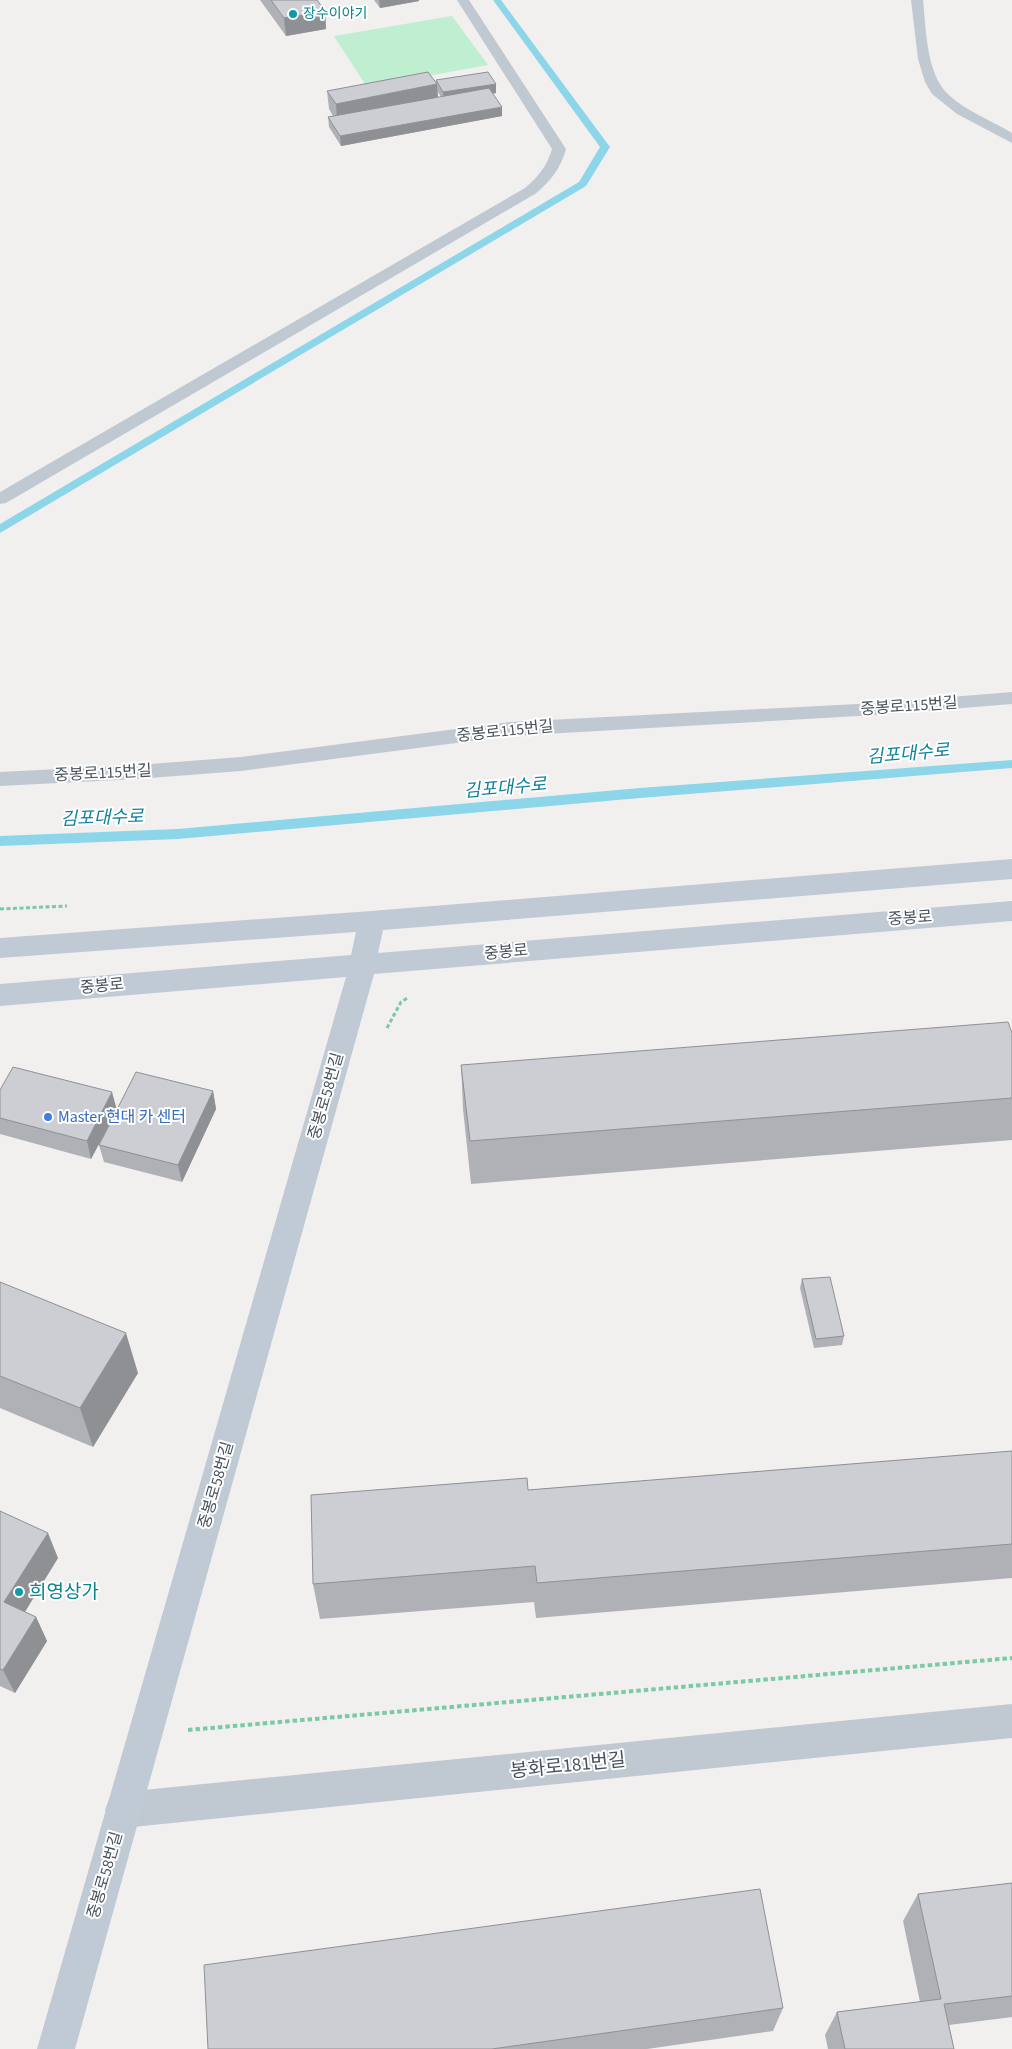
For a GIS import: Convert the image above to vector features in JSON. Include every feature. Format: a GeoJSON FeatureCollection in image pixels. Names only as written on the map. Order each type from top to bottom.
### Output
{"type":"FeatureCollection","features":[{"type":"Feature","properties":{"kind":"street"},"geometry":{"type":"LineString","coordinates":[[0,948],[371,921],[1012,869]]}},
{"type":"Feature","properties":{"kind":"street","name":"중봉로"},"geometry":{"type":"LineString","coordinates":[[0,995],[1012,911]]}},
{"type":"Feature","properties":{"kind":"street","name":"중봉로58번길"},"geometry":{"type":"LineString","coordinates":[[56,2049],[363,964],[371,921]]}},
{"type":"Feature","properties":{"kind":"street","name":"봉화로181번길"},"geometry":{"type":"LineString","coordinates":[[124,1810],[1012,1721]]}},
{"type":"Feature","properties":{"kind":"lane"},"geometry":{"type":"LineString","coordinates":[[0,499],[433,248],[530,191],[542,181],[557,161],[560,150],[463,0]]}},
{"type":"Feature","properties":{"kind":"lane"},"geometry":{"type":"LineString","coordinates":[[917,0],[924,52],[932,82],[937,92],[973,117],[1012,139]]}},
{"type":"Feature","properties":{"kind":"lane","name":"중봉로115번길"},"geometry":{"type":"LineString","coordinates":[[0,779],[137,772],[241,764],[510,729],[866,709],[1012,698]]}},
{"type":"Feature","properties":{"kind":"path"},"geometry":{"type":"LineString","coordinates":[[382,1036],[401,1002],[415,993]]}},
{"type":"Feature","properties":{"kind":"path"},"geometry":{"type":"LineString","coordinates":[[186,1731],[1012,1658]]}},
{"type":"Feature","properties":{"kind":"green space"},"geometry":{"type":"Polygon","coordinates":[[[452,16],[488,65],[367,87],[334,36],[452,16]]]}},
{"type":"Feature","properties":{"kind":"building"},"geometry":{"type":"Polygon","coordinates":[[[271,0],[317,0],[325,11],[284,18],[271,0]]]}},
{"type":"Feature","properties":{"kind":"building"},"geometry":{"type":"Polygon","coordinates":[[[428,72],[437,84],[336,104],[327,91],[428,72]]]}},
{"type":"Feature","properties":{"kind":"building"},"geometry":{"type":"Polygon","coordinates":[[[488,72],[496,84],[443,92],[436,80],[488,72]]]}},
{"type":"Feature","properties":{"kind":"building"},"geometry":{"type":"Polygon","coordinates":[[[489,88],[502,107],[340,136],[328,117],[489,88]]]}},
{"type":"Feature","properties":{"kind":"building"},"geometry":{"type":"Polygon","coordinates":[[[1008,1022],[1012,1033],[1012,1098],[470,1141],[461,1065],[1008,1022]]]}},
{"type":"Feature","properties":{"kind":"building"},"geometry":{"type":"Polygon","coordinates":[[[13,1067],[112,1092],[87,1141],[0,1118],[0,1090],[13,1067]]]}},
{"type":"Feature","properties":{"kind":"building"},"geometry":{"type":"Polygon","coordinates":[[[136,1072],[213,1091],[178,1165],[99,1145],[136,1072]]]}},
{"type":"Feature","properties":{"kind":"building"},"geometry":{"type":"Polygon","coordinates":[[[830,1277],[844,1336],[816,1339],[802,1279],[830,1277]]]}},
{"type":"Feature","properties":{"kind":"building"},"geometry":{"type":"Polygon","coordinates":[[[0,1282],[126,1333],[80,1408],[0,1376],[0,1282]]]}},
{"type":"Feature","properties":{"kind":"building"},"geometry":{"type":"Polygon","coordinates":[[[1012,1451],[1012,1544],[537,1583],[535,1566],[313,1584],[311,1495],[527,1478],[528,1490],[1012,1451]]]}},
{"type":"Feature","properties":{"kind":"building"},"geometry":{"type":"Polygon","coordinates":[[[0,1511],[48,1533],[4,1602],[36,1617],[3,1670],[0,1669],[0,1511]]]}},
{"type":"Feature","properties":{"kind":"building"},"geometry":{"type":"Polygon","coordinates":[[[1012,1883],[1012,1996],[944,2004],[954,2049],[845,2049],[837,2012],[941,1999],[918,1894],[1012,1883]]]}},
{"type":"Feature","properties":{"kind":"building"},"geometry":{"type":"Polygon","coordinates":[[[760,1889],[783,2008],[492,2049],[208,2049],[204,1965],[760,1889]]]}},
{"type":"Feature","properties":{"kind":"waterway"},"geometry":{"type":"LineString","coordinates":[[0,529],[583,184],[605,147],[497,0]]}},
{"type":"Feature","properties":{"kind":"waterway","name":"김포대수로"},"geometry":{"type":"LineString","coordinates":[[0,841],[178,834],[640,793],[1012,764]]}},
{"type":"Feature","properties":{"kind":"place","name":"장수이야기"},"geometry":{"type":"Point","coordinates":[293,14]}},
{"type":"Feature","properties":{"kind":"place","name":"Master 현대 카 센터"},"geometry":{"type":"Point","coordinates":[48,1117]}},
{"type":"Feature","properties":{"kind":"place","name":"희영상가"},"geometry":{"type":"Point","coordinates":[19,1592]}}]}
